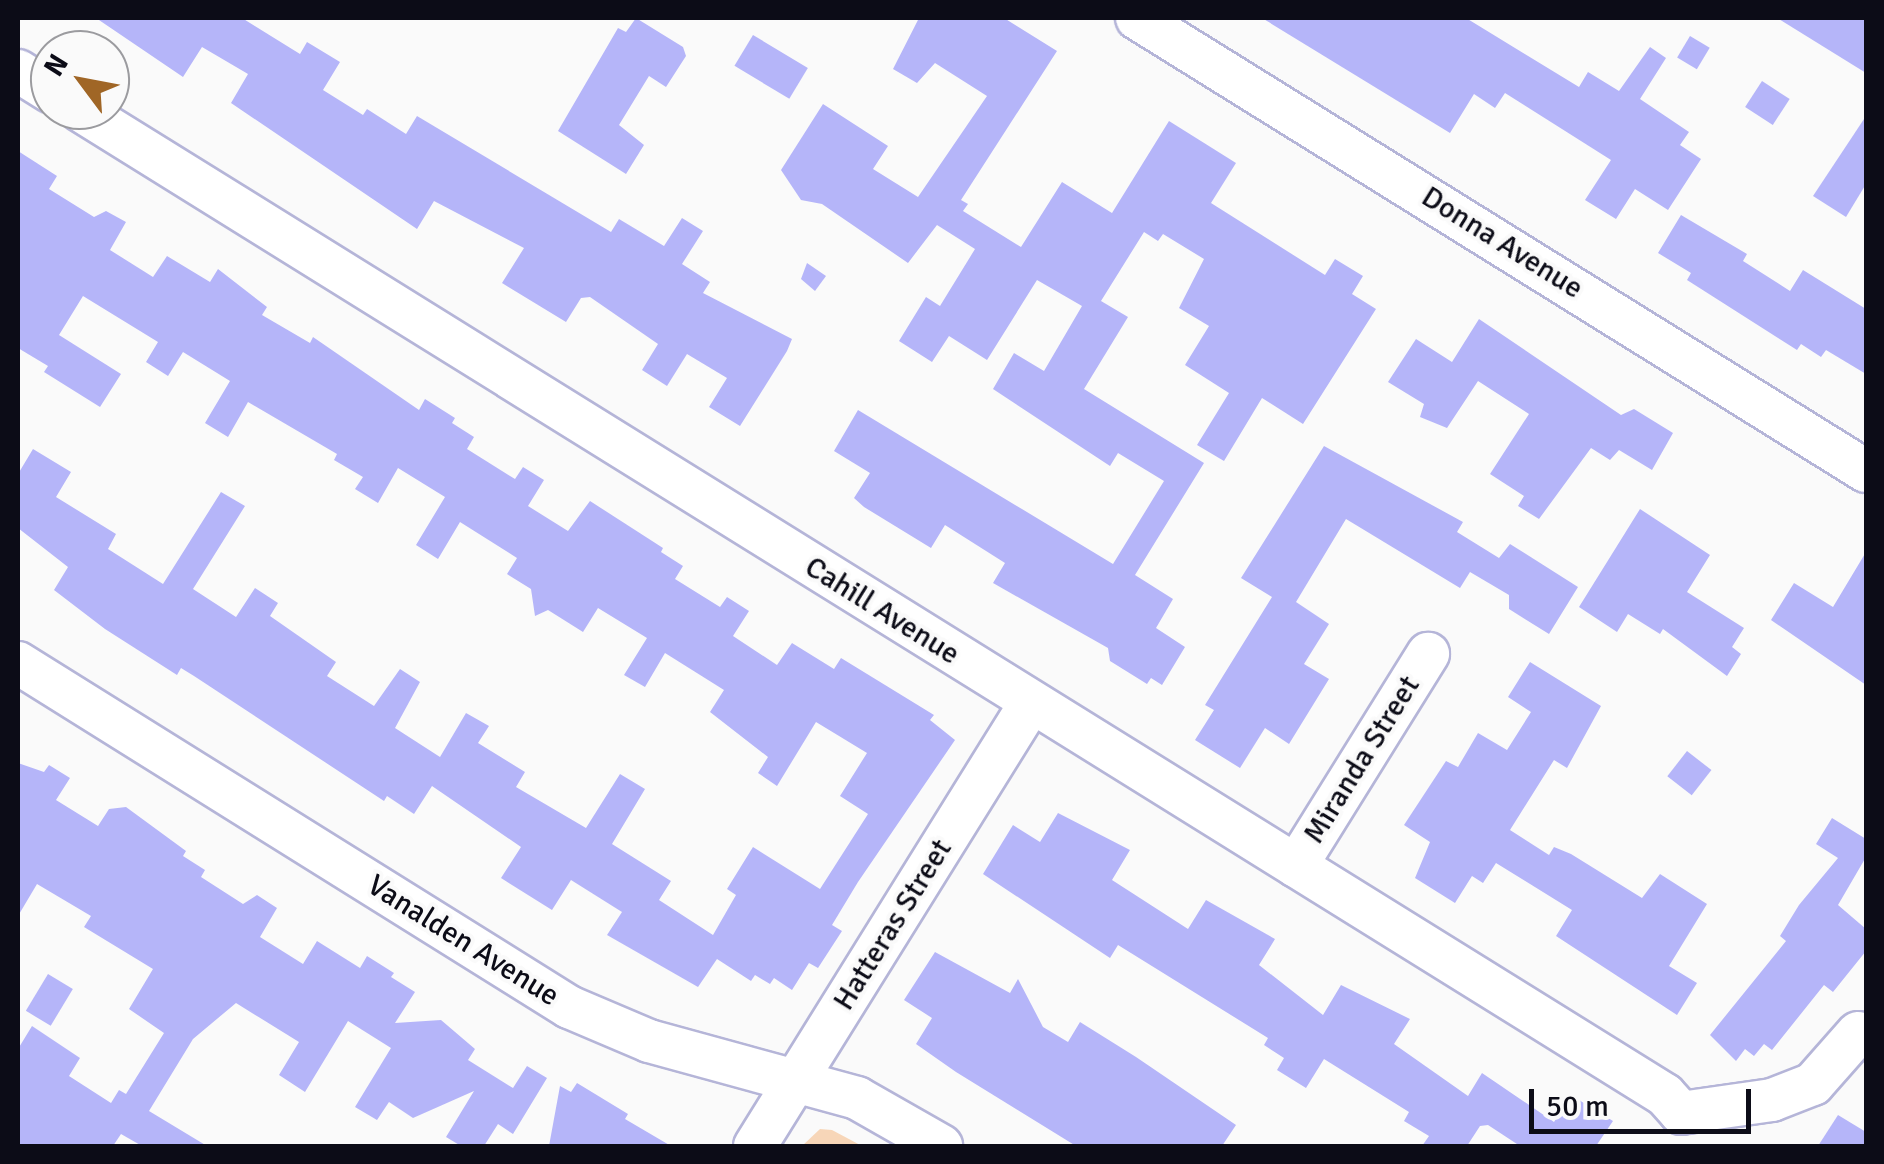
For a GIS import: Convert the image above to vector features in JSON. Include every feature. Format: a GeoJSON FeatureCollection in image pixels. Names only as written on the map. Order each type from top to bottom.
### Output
{"type":"FeatureCollection","features":[{"type":"Feature","properties":{"kind":"street","name":"Donna Avenue"},"geometry":{"type":"LineString","coordinates":[[1137,18],[1866,470]]}},
{"type":"Feature","properties":{"kind":"street","name":"Cahill Avenue"},"geometry":{"type":"LineString","coordinates":[[112,130],[1664,1095],[1682,1130]]}},
{"type":"Feature","properties":{"kind":"street","name":"Miranda Street"},"geometry":{"type":"LineString","coordinates":[[1296,866],[1428,654]]}},
{"type":"Feature","properties":{"kind":"street","name":"Vanalden Avenue"},"geometry":{"type":"LineString","coordinates":[[18,663],[569,1007],[649,1041],[857,1098],[941,1146]]}},
{"type":"Feature","properties":{"kind":"street","name":"Hatteras Street"},"geometry":{"type":"LineString","coordinates":[[755,1146],[1030,704]]}},
{"type":"Feature","properties":{"kind":"street"},"geometry":{"type":"LineString","coordinates":[[1682,1130],[1813,1084],[1858,1033]]}},
{"type":"Feature","properties":{"kind":"shaded area"},"geometry":{"type":"Polygon","coordinates":[[[820,1129],[832,1130],[862,1146],[802,1146],[820,1129]]]}},
{"type":"Feature","properties":{"kind":"building"},"geometry":{"type":"Polygon","coordinates":[[[96,18],[242,18],[300,54],[307,42],[340,62],[323,90],[363,115],[367,109],[406,134],[417,116],[611,232],[619,219],[664,246],[682,218],[703,231],[682,264],[710,282],[703,293],[792,339],[787,351],[740,426],[709,407],[727,378],[687,354],[667,386],[642,370],[658,344],[590,297],[581,298],[566,322],[502,283],[524,248],[434,201],[417,229],[231,103],[248,74],[202,47],[183,77],[130,41],[130,30],[114,30],[96,18]]]}},
{"type":"Feature","properties":{"kind":"building"},"geometry":{"type":"Polygon","coordinates":[[[636,18],[683,47],[686,56],[666,87],[649,76],[619,125],[644,145],[626,174],[558,131],[618,28],[626,32],[636,18]]]}},
{"type":"Feature","properties":{"kind":"building"},"geometry":{"type":"Polygon","coordinates":[[[919,18],[1004,18],[1057,51],[961,200],[968,204],[963,211],[1021,247],[1062,182],[1112,213],[1169,121],[1236,163],[1211,203],[1325,275],[1335,259],[1363,276],[1352,294],[1376,309],[1303,424],[1262,398],[1224,461],[1197,445],[1229,393],[1185,365],[1209,326],[1179,308],[1204,259],[1163,234],[1158,241],[1144,232],[1101,301],[1128,317],[1084,389],[1204,463],[1135,575],[1173,599],[1156,628],[1185,647],[1162,685],[1151,678],[1147,684],[1110,661],[1108,648],[993,583],[1005,563],[945,525],[931,548],[864,507],[854,498],[870,473],[834,451],[858,410],[1113,564],[1164,481],[1118,453],[1110,466],[993,389],[1014,353],[1044,371],[1082,306],[1037,280],[987,360],[949,336],[932,362],[899,341],[926,297],[940,306],[975,249],[937,225],[908,263],[822,204],[801,200],[781,170],[823,104],[888,146],[873,169],[918,197],[987,96],[935,63],[917,83],[893,69],[919,18]]]}},
{"type":"Feature","properties":{"kind":"building"},"geometry":{"type":"Polygon","coordinates":[[[1262,18],[1466,18],[1579,87],[1588,72],[1619,91],[1650,47],[1666,58],[1640,99],[1689,132],[1680,145],[1701,159],[1668,210],[1635,189],[1616,219],[1585,200],[1611,160],[1505,93],[1495,108],[1474,94],[1450,133],[1262,18]]]}},
{"type":"Feature","properties":{"kind":"building"},"geometry":{"type":"Polygon","coordinates":[[[1777,18],[1866,18],[1866,73],[1777,18]]]}},
{"type":"Feature","properties":{"kind":"building"},"geometry":{"type":"Polygon","coordinates":[[[753,35],[808,68],[789,99],[734,66],[753,35]]]}},
{"type":"Feature","properties":{"kind":"building"},"geometry":{"type":"Polygon","coordinates":[[[1690,36],[1710,48],[1697,69],[1677,57],[1690,36]]]}},
{"type":"Feature","properties":{"kind":"building"},"geometry":{"type":"Polygon","coordinates":[[[1762,81],[1790,99],[1773,125],[1745,107],[1762,81]]]}},
{"type":"Feature","properties":{"kind":"building"},"geometry":{"type":"Polygon","coordinates":[[[1866,116],[1866,184],[1846,217],[1813,196],[1866,116]]]}},
{"type":"Feature","properties":{"kind":"building"},"geometry":{"type":"Polygon","coordinates":[[[18,151],[57,176],[49,189],[94,217],[106,211],[126,222],[110,250],[153,277],[167,256],[210,282],[218,269],[267,307],[262,315],[310,343],[313,337],[419,410],[425,399],[455,418],[452,423],[474,437],[467,449],[515,479],[523,467],[544,480],[528,506],[568,531],[590,501],[663,548],[661,552],[683,566],[675,579],[720,607],[727,597],[749,611],[733,636],[777,665],[792,643],[834,669],[841,658],[934,715],[930,720],[955,740],[832,925],[842,931],[818,968],[809,963],[792,990],[774,978],[770,984],[755,975],[751,981],[717,959],[698,987],[607,935],[622,912],[571,880],[552,910],[501,878],[521,847],[432,786],[414,814],[387,796],[384,801],[194,676],[181,668],[177,675],[105,629],[54,590],[68,567],[18,528],[18,474],[33,449],[71,472],[56,497],[116,534],[108,549],[163,584],[221,492],[245,506],[193,589],[236,617],[255,588],[278,603],[270,616],[336,662],[327,676],[374,706],[400,669],[420,682],[395,728],[440,757],[466,713],[489,726],[478,743],[525,772],[516,787],[586,828],[620,774],[645,789],[612,844],[671,881],[659,900],[713,935],[736,895],[727,889],[753,847],[820,889],[868,814],[840,796],[867,753],[816,722],[777,786],[758,773],[768,757],[710,712],[724,690],[665,653],[645,687],[624,675],[647,638],[598,608],[583,632],[548,610],[535,616],[531,589],[507,574],[517,558],[460,522],[438,559],[416,545],[445,497],[398,468],[378,503],[355,489],[363,477],[334,460],[337,454],[248,402],[228,437],[205,423],[230,381],[183,352],[168,376],[146,362],[158,342],[83,296],[59,335],[121,374],[100,407],[44,372],[48,366],[18,348],[18,151]]]}},
{"type":"Feature","properties":{"kind":"building"},"geometry":{"type":"Polygon","coordinates":[[[1681,215],[1747,254],[1743,261],[1790,291],[1803,270],[1866,309],[1866,374],[1826,350],[1821,357],[1801,344],[1797,350],[1687,280],[1691,273],[1658,253],[1681,215]]]}},
{"type":"Feature","properties":{"kind":"building"},"geometry":{"type":"Polygon","coordinates":[[[807,263],[826,276],[815,291],[801,279],[807,263]]]}},
{"type":"Feature","properties":{"kind":"building"},"geometry":{"type":"Polygon","coordinates":[[[1479,319],[1621,415],[1634,409],[1673,433],[1652,470],[1619,450],[1610,460],[1591,448],[1539,519],[1518,506],[1524,496],[1490,474],[1529,414],[1478,381],[1447,428],[1420,417],[1424,404],[1388,382],[1416,339],[1452,362],[1479,319]]]}},
{"type":"Feature","properties":{"kind":"building"},"geometry":{"type":"Polygon","coordinates":[[[1324,446],[1463,522],[1457,532],[1499,558],[1510,544],[1578,587],[1549,634],[1509,609],[1509,595],[1470,572],[1460,588],[1346,519],[1296,602],[1329,624],[1304,664],[1329,679],[1289,744],[1265,728],[1240,768],[1195,740],[1214,710],[1205,705],[1272,597],[1241,578],[1324,446]]]}},
{"type":"Feature","properties":{"kind":"building"},"geometry":{"type":"Polygon","coordinates":[[[1640,509],[1710,555],[1687,592],[1744,628],[1732,647],[1741,654],[1727,676],[1663,629],[1660,634],[1628,614],[1617,632],[1579,607],[1640,509]]]}},
{"type":"Feature","properties":{"kind":"building"},"geometry":{"type":"Polygon","coordinates":[[[1866,552],[1866,685],[1771,620],[1794,583],[1833,607],[1866,552]]]}},
{"type":"Feature","properties":{"kind":"building"},"geometry":{"type":"Polygon","coordinates":[[[1530,662],[1601,706],[1567,768],[1554,760],[1510,830],[1549,855],[1554,847],[1571,854],[1642,898],[1660,874],[1707,904],[1669,966],[1697,983],[1677,1015],[1556,936],[1572,910],[1496,863],[1483,883],[1472,876],[1455,903],[1415,878],[1430,842],[1404,825],[1446,761],[1458,767],[1478,733],[1507,750],[1531,712],[1508,697],[1530,662]]]}},
{"type":"Feature","properties":{"kind":"building"},"geometry":{"type":"Polygon","coordinates":[[[1687,751],[1711,770],[1692,795],[1667,776],[1687,751]]]}},
{"type":"Feature","properties":{"kind":"building"},"geometry":{"type":"Polygon","coordinates":[[[18,763],[44,772],[49,765],[70,778],[56,800],[98,826],[109,809],[126,807],[186,851],[183,856],[205,870],[201,877],[243,904],[257,895],[277,908],[260,937],[303,964],[317,941],[360,968],[367,956],[394,973],[391,977],[415,992],[395,1023],[441,1020],[475,1049],[468,1060],[513,1088],[527,1066],[547,1078],[513,1134],[498,1124],[484,1146],[461,1146],[446,1137],[474,1091],[413,1118],[389,1102],[377,1120],[355,1107],[391,1048],[348,1021],[305,1092],[279,1075],[299,1042],[236,1003],[193,1039],[149,1111],[207,1146],[142,1146],[121,1134],[113,1146],[18,1146],[18,1049],[32,1026],[80,1058],[69,1076],[111,1103],[119,1090],[126,1094],[164,1033],[129,1009],[153,969],[84,927],[91,916],[37,884],[18,916],[18,763]]]}},
{"type":"Feature","properties":{"kind":"building"},"geometry":{"type":"Polygon","coordinates":[[[1058,813],[1130,850],[1112,880],[1188,929],[1206,900],[1275,939],[1259,965],[1323,1015],[1341,985],[1410,1019],[1394,1044],[1468,1096],[1482,1073],[1554,1122],[1571,1095],[1613,1121],[1596,1146],[1520,1146],[1488,1125],[1480,1126],[1467,1146],[1422,1146],[1429,1136],[1404,1121],[1409,1112],[1324,1059],[1306,1088],[1277,1070],[1284,1058],[1264,1045],[1268,1038],[1118,945],[1110,958],[983,874],[1013,825],[1040,842],[1058,813]]]}},
{"type":"Feature","properties":{"kind":"building"},"geometry":{"type":"Polygon","coordinates":[[[1832,818],[1866,839],[1866,857],[1838,905],[1866,929],[1866,951],[1833,992],[1824,985],[1772,1050],[1764,1044],[1754,1056],[1745,1049],[1736,1061],[1710,1035],[1786,941],[1780,936],[1799,905],[1838,858],[1816,844],[1832,818]]]}},
{"type":"Feature","properties":{"kind":"building"},"geometry":{"type":"Polygon","coordinates":[[[935,952],[1010,993],[1018,979],[1043,1027],[1068,1042],[1080,1022],[1236,1125],[1222,1146],[1076,1146],[916,1044],[932,1018],[904,1000],[935,952]]]}},
{"type":"Feature","properties":{"kind":"building"},"geometry":{"type":"Polygon","coordinates":[[[48,974],[73,989],[51,1026],[26,1011],[48,974]]]}},
{"type":"Feature","properties":{"kind":"building"},"geometry":{"type":"Polygon","coordinates":[[[577,1083],[628,1114],[625,1119],[671,1146],[549,1146],[560,1086],[571,1092],[577,1083]]]}},
{"type":"Feature","properties":{"kind":"building"},"geometry":{"type":"Polygon","coordinates":[[[1838,1115],[1866,1132],[1866,1146],[1818,1146],[1838,1115]]]}}]}
